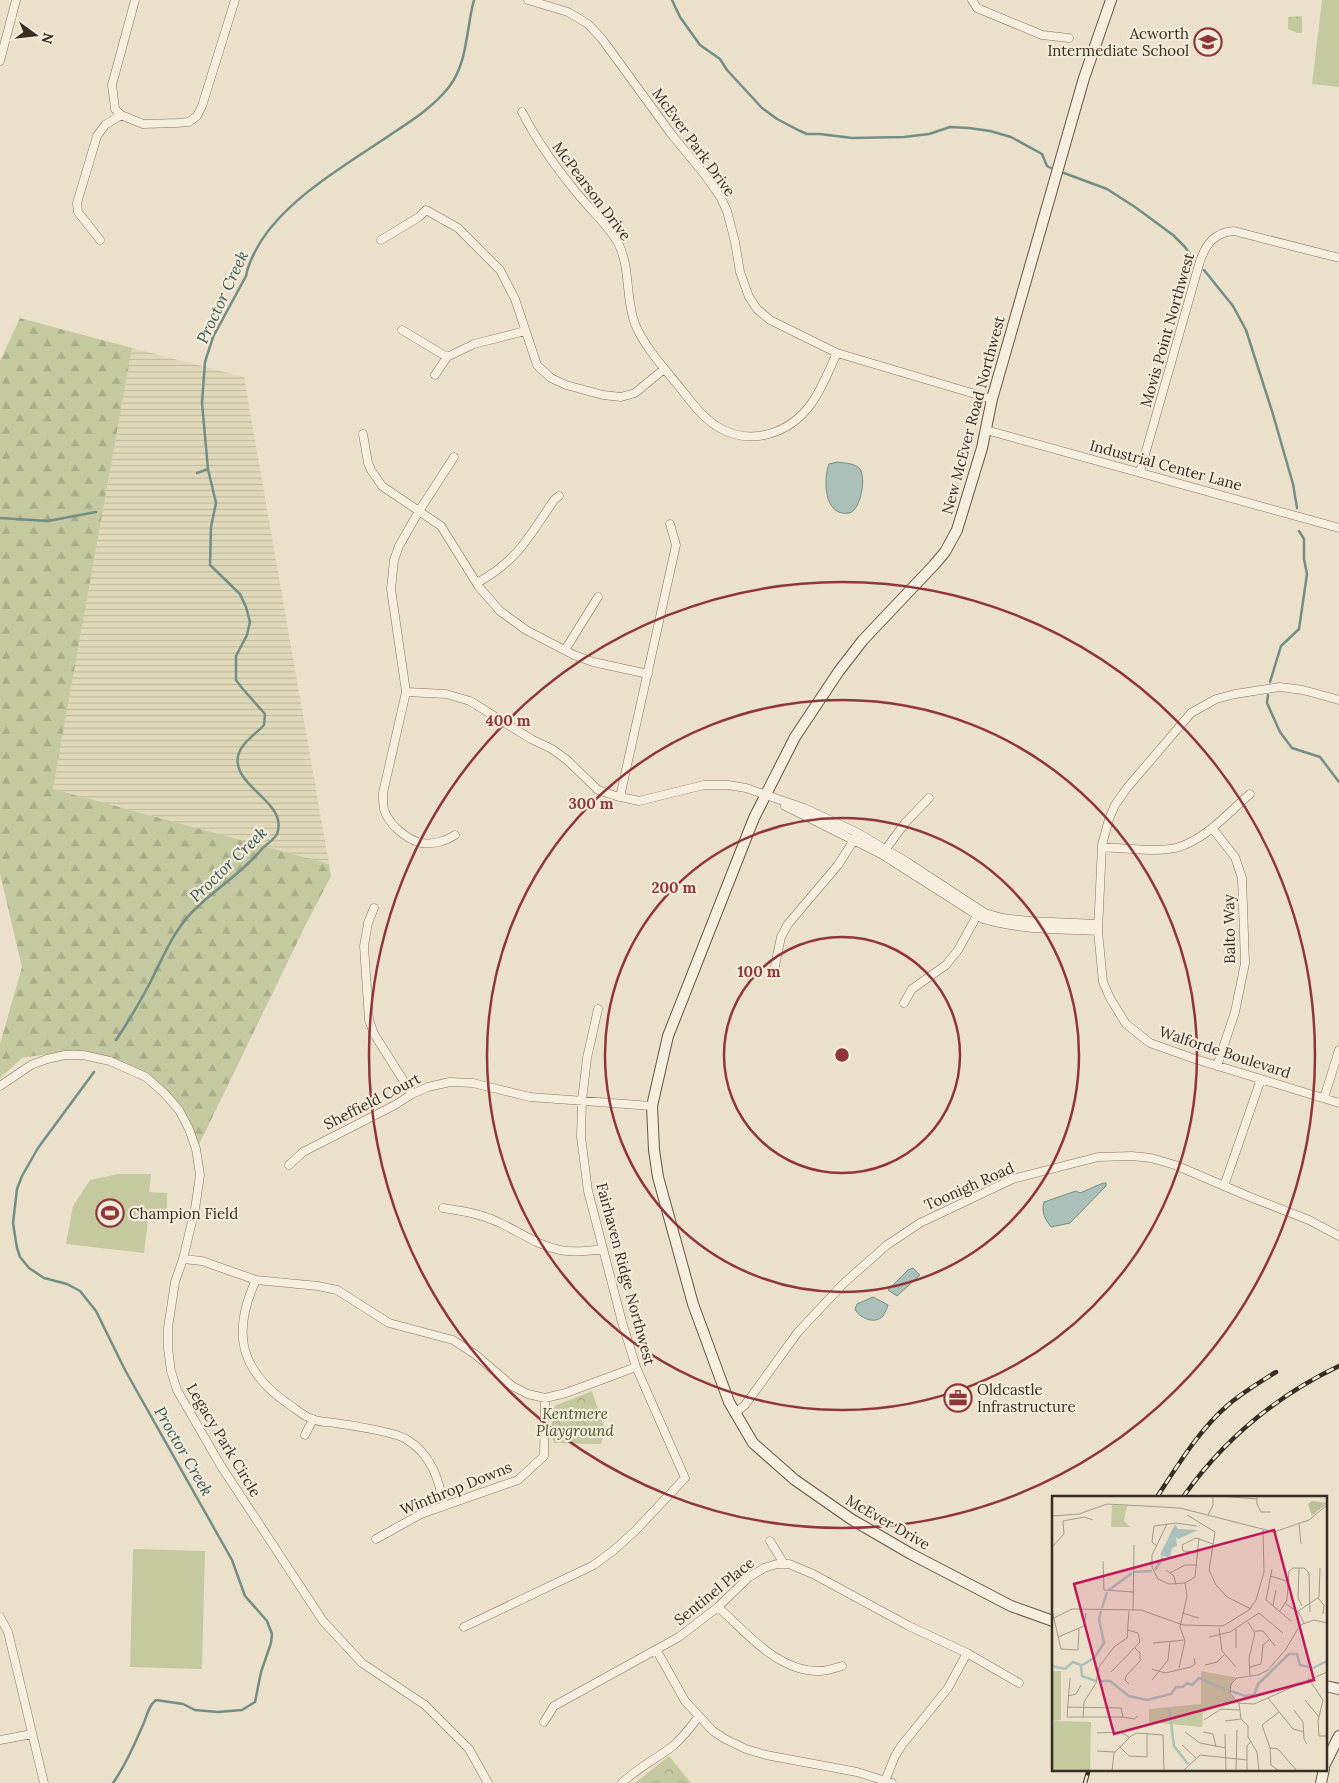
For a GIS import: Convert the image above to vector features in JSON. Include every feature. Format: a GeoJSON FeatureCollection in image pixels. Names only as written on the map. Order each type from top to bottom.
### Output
{"type":"FeatureCollection","features":[{"type":"Feature","properties":{"kind":"street"},"geometry":{"type":"LineString","coordinates":[[0,60],[16,0]]}},
{"type":"Feature","properties":{"kind":"street"},"geometry":{"type":"LineString","coordinates":[[135,0],[112,85],[115,109],[120,115],[143,124],[189,122],[197,116],[202,106],[235,0]]}},
{"type":"Feature","properties":{"kind":"street","name":"McEver Park Drive"},"geometry":{"type":"LineString","coordinates":[[528,0],[568,12],[588,24],[602,39],[672,135],[705,175],[721,198],[727,211],[740,272],[748,297],[757,309],[770,320],[837,353],[992,399]]}},
{"type":"Feature","properties":{"kind":"street"},"geometry":{"type":"LineString","coordinates":[[972,0],[977,8],[1042,36],[1069,38]]}},
{"type":"Feature","properties":{"kind":"street","name":"New McEver Road Northwest"},"geometry":{"type":"LineString","coordinates":[[735,1413],[729,1402],[693,1304],[658,1177],[654,1150],[652,1106],[668,1036],[754,818],[796,737],[839,671],[863,640],[945,552],[957,530],[969,497],[992,399],[1084,78],[1111,0]]}},
{"type":"Feature","properties":{"kind":"street","name":"McPearson Drive"},"geometry":{"type":"LineString","coordinates":[[522,112],[550,159],[617,241],[625,264],[631,308],[636,325],[644,341],[664,369],[699,410],[715,425],[731,433],[755,437],[778,431],[791,425],[802,415],[816,396],[837,353]]}},
{"type":"Feature","properties":{"kind":"street"},"geometry":{"type":"LineString","coordinates":[[100,240],[78,212],[77,203],[97,136],[105,125],[120,115]]}},
{"type":"Feature","properties":{"kind":"street"},"geometry":{"type":"LineString","coordinates":[[381,240],[419,217],[426,210],[458,228],[500,270],[515,300],[537,365],[551,378],[566,385],[603,396],[620,397],[635,393],[664,369]]}},
{"type":"Feature","properties":{"kind":"street","name":"Movis Point Northwest"},"geometry":{"type":"LineString","coordinates":[[1140,472],[1200,261],[1208,244],[1220,234],[1234,231],[1339,258]]}},
{"type":"Feature","properties":{"kind":"street"},"geometry":{"type":"LineString","coordinates":[[402,330],[446,358]]}},
{"type":"Feature","properties":{"kind":"street"},"geometry":{"type":"LineString","coordinates":[[435,375],[446,358],[474,344],[525,331]]}},
{"type":"Feature","properties":{"kind":"street","name":"Industrial Center Lane"},"geometry":{"type":"LineString","coordinates":[[986,430],[1339,528]]}},
{"type":"Feature","properties":{"kind":"street"},"geometry":{"type":"LineString","coordinates":[[363,434],[368,463],[382,486],[440,526],[477,583],[500,611],[526,630],[593,662],[648,674]]}},
{"type":"Feature","properties":{"kind":"street"},"geometry":{"type":"LineString","coordinates":[[454,457],[419,511],[399,546],[394,560],[391,589],[406,692],[383,793],[384,809],[394,825],[404,834],[422,843],[445,841],[455,835]]}},
{"type":"Feature","properties":{"kind":"street"},"geometry":{"type":"LineString","coordinates":[[477,583],[496,572],[522,548],[554,500],[559,496]]}},
{"type":"Feature","properties":{"kind":"street"},"geometry":{"type":"LineString","coordinates":[[620,797],[676,545],[670,524]]}},
{"type":"Feature","properties":{"kind":"street"},"geometry":{"type":"LineString","coordinates":[[565,650],[598,597]]}},
{"type":"Feature","properties":{"kind":"street","name":"Walforde Boulevard"},"geometry":{"type":"LineString","coordinates":[[1339,700],[1302,690],[1280,687],[1216,699],[1191,713],[1115,804],[1109,818],[1102,847],[1098,928],[1103,982],[1110,998],[1126,1024],[1150,1042],[1217,1066],[1339,1103]]}},
{"type":"Feature","properties":{"kind":"street"},"geometry":{"type":"LineString","coordinates":[[406,692],[446,694],[470,701],[531,739],[552,749],[567,760],[598,790],[639,801],[704,785],[728,785],[746,788],[766,795],[856,837],[883,852],[978,913],[1001,925],[1098,928]]}},
{"type":"Feature","properties":{"kind":"street"},"geometry":{"type":"LineString","coordinates":[[1102,847],[1177,848],[1197,839],[1212,828],[1250,794]]}},
{"type":"Feature","properties":{"kind":"street"},"geometry":{"type":"LineString","coordinates":[[883,852],[905,823],[929,798]]}},
{"type":"Feature","properties":{"kind":"street","name":"Balto Way"},"geometry":{"type":"LineString","coordinates":[[1212,828],[1235,857],[1242,878],[1245,963],[1235,1012],[1217,1066]]}},
{"type":"Feature","properties":{"kind":"street"},"geometry":{"type":"LineString","coordinates":[[775,966],[781,936],[788,924],[838,865],[856,837]]}},
{"type":"Feature","properties":{"kind":"street"},"geometry":{"type":"LineString","coordinates":[[374,908],[368,923],[364,946],[369,1020],[374,1034],[412,1094]]}},
{"type":"Feature","properties":{"kind":"street"},"geometry":{"type":"LineString","coordinates":[[904,1003],[912,989],[946,965],[958,950],[978,913]]}},
{"type":"Feature","properties":{"kind":"street","name":"Fairhaven Ridge Northwest"},"geometry":{"type":"LineString","coordinates":[[464,1627],[594,1564],[614,1550],[685,1478],[636,1367],[588,1191],[581,1138],[582,1100],[598,1009]]}},
{"type":"Feature","properties":{"kind":"street"},"geometry":{"type":"LineString","coordinates":[[1324,1098],[1339,1050]]}},
{"type":"Feature","properties":{"kind":"street","name":"Legacy Park Circle"},"geometry":{"type":"LineString","coordinates":[[0,1086],[31,1065],[47,1059],[65,1055],[83,1055],[110,1061],[146,1077],[179,1110],[189,1130],[199,1165],[200,1185],[183,1259],[175,1282],[168,1328],[171,1371],[177,1390],[221,1466],[323,1621],[362,1663],[425,1705],[468,1749],[488,1783]]}},
{"type":"Feature","properties":{"kind":"street"},"geometry":{"type":"LineString","coordinates":[[1224,1186],[1261,1079]]}},
{"type":"Feature","properties":{"kind":"street","name":"Sheffield Court"},"geometry":{"type":"LineString","coordinates":[[289,1165],[303,1152],[395,1105],[412,1094],[450,1082],[473,1083],[530,1097],[652,1106]]}},
{"type":"Feature","properties":{"kind":"street","name":"Toonigh Road"},"geometry":{"type":"LineString","coordinates":[[735,1413],[745,1404],[798,1332],[844,1284],[886,1245],[920,1223],[1014,1179],[1098,1157],[1132,1156],[1151,1158],[1175,1165],[1309,1220],[1339,1236]]}},
{"type":"Feature","properties":{"kind":"street"},"geometry":{"type":"LineString","coordinates":[[444,1208],[467,1211],[483,1216],[539,1244],[562,1251],[580,1252],[603,1249]]}},
{"type":"Feature","properties":{"kind":"street"},"geometry":{"type":"LineString","coordinates":[[183,1259],[202,1261],[256,1280],[318,1286],[337,1290],[389,1322],[453,1340],[476,1355],[512,1386],[528,1394],[545,1398],[566,1393],[636,1367]]}},
{"type":"Feature","properties":{"kind":"street"},"geometry":{"type":"LineString","coordinates":[[256,1280],[243,1318],[243,1341],[248,1361],[256,1374],[275,1394],[313,1420],[405,1438],[421,1451],[431,1463],[438,1479],[444,1506]]}},
{"type":"Feature","properties":{"kind":"street","name":"Winthrop Downs"},"geometry":{"type":"LineString","coordinates":[[376,1539],[421,1514],[518,1480],[544,1456],[545,1398]]}},
{"type":"Feature","properties":{"kind":"street","name":"McEver Drive"},"geometry":{"type":"LineString","coordinates":[[735,1413],[753,1442],[782,1470],[851,1519],[911,1554],[1011,1606],[1052,1621]]}},
{"type":"Feature","properties":{"kind":"street"},"geometry":{"type":"LineString","coordinates":[[305,1435],[313,1420]]}},
{"type":"Feature","properties":{"kind":"street"},"geometry":{"type":"LineString","coordinates":[[770,1541],[784,1564],[789,1564],[813,1574],[909,1626],[967,1653],[1018,1683]]}},
{"type":"Feature","properties":{"kind":"street","name":"Sentinel Place"},"geometry":{"type":"LineString","coordinates":[[544,1722],[554,1706],[657,1651],[679,1637],[756,1572],[777,1564],[784,1564]]}},
{"type":"Feature","properties":{"kind":"street"},"geometry":{"type":"LineString","coordinates":[[718,1606],[768,1653],[779,1659],[812,1671],[842,1666]]}},
{"type":"Feature","properties":{"kind":"street"},"geometry":{"type":"LineString","coordinates":[[0,1617],[8,1632],[44,1783]]}},
{"type":"Feature","properties":{"kind":"street"},"geometry":{"type":"LineString","coordinates":[[657,1651],[685,1700],[713,1731],[746,1749],[785,1759],[857,1772],[888,1782],[895,1756],[948,1688],[967,1653]]}},
{"type":"Feature","properties":{"kind":"street"},"geometry":{"type":"LineString","coordinates":[[1326,1686],[1339,1689]]}},
{"type":"Feature","properties":{"kind":"street"},"geometry":{"type":"LineString","coordinates":[[622,1783],[633,1772],[672,1746],[688,1732],[699,1716]]}},
{"type":"Feature","properties":{"kind":"street"},"geometry":{"type":"LineString","coordinates":[[0,1740],[32,1734]]}},
{"type":"Feature","properties":{"kind":"street"},"geometry":{"type":"LineString","coordinates":[[1326,1762],[1339,1736]]}},
{"type":"Feature","properties":{"kind":"street"},"geometry":{"type":"LineString","coordinates":[[1321,1783],[1324,1770]]}},
{"type":"Feature","properties":{"kind":"shaded area"},"geometry":{"type":"Polygon","coordinates":[[[132,348],[244,377],[329,864],[53,789],[132,348]]]}},
{"type":"Feature","properties":{"kind":"green space"},"geometry":{"type":"Polygon","coordinates":[[[1322,0],[1339,0],[1339,87],[1312,84],[1322,0]]]}},
{"type":"Feature","properties":{"kind":"green space"},"geometry":{"type":"Polygon","coordinates":[[[1302,16],[1302,33],[1288,29],[1288,17],[1302,16]]]}},
{"type":"Feature","properties":{"kind":"green space"},"geometry":{"type":"Polygon","coordinates":[[[20,318],[132,348],[53,789],[329,864],[331,876],[195,1153],[185,1114],[157,1084],[122,1062],[74,1050],[22,1058],[0,1078],[0,1044],[22,967],[0,874],[0,361],[20,318]]]}},
{"type":"Feature","properties":{"kind":"green space","name":"Champion Field"},"geometry":{"type":"Polygon","coordinates":[[[118,1174],[151,1174],[149,1192],[167,1193],[167,1220],[148,1220],[144,1253],[66,1244],[73,1206],[90,1180],[118,1174]]]}},
{"type":"Feature","properties":{"kind":"green space","name":"Kentmere Playground"},"geometry":{"type":"Polygon","coordinates":[[[592,1391],[605,1431],[601,1444],[554,1443],[551,1435],[554,1406],[592,1391]]]}},
{"type":"Feature","properties":{"kind":"green space"},"geometry":{"type":"Polygon","coordinates":[[[133,1549],[205,1551],[202,1669],[130,1667],[133,1549]]]}},
{"type":"Feature","properties":{"kind":"green space"},"geometry":{"type":"Polygon","coordinates":[[[669,1756],[691,1783],[635,1783],[669,1756]]]}},
{"type":"Feature","properties":{"kind":"water"},"geometry":{"type":"Polygon","coordinates":[[[837,462],[854,465],[861,472],[863,485],[860,500],[853,511],[849,513],[841,513],[834,509],[827,496],[826,479],[829,464],[837,462]]]}},
{"type":"Feature","properties":{"kind":"water"},"geometry":{"type":"Polygon","coordinates":[[[1106,1183],[1106,1186],[1070,1223],[1051,1227],[1044,1215],[1044,1202],[1076,1191],[1080,1193],[1106,1183]]]}},
{"type":"Feature","properties":{"kind":"water"},"geometry":{"type":"Polygon","coordinates":[[[913,1268],[920,1275],[897,1296],[888,1290],[908,1270],[913,1268]]]}},
{"type":"Feature","properties":{"kind":"water"},"geometry":{"type":"Polygon","coordinates":[[[873,1297],[888,1305],[883,1316],[876,1320],[864,1318],[855,1309],[857,1304],[873,1297]]]}},
{"type":"Feature","properties":{"kind":"waterway","name":"Proctor Creek"},"geometry":{"type":"LineString","coordinates":[[116,1040],[143,996],[170,944],[187,918],[202,902],[245,866],[274,838],[277,834],[279,823],[268,803],[243,777],[238,767],[240,751],[245,743],[264,725],[265,714],[236,680],[236,656],[247,635],[250,622],[246,607],[240,594],[210,565],[211,527],[216,503],[208,469],[202,403],[205,362],[213,337],[246,276],[250,261],[257,248],[283,214],[300,198],[337,170],[423,112],[449,87],[460,67],[474,0]]}},
{"type":"Feature","properties":{"kind":"waterway"},"geometry":{"type":"LineString","coordinates":[[672,0],[680,17],[700,45],[720,59],[727,70],[762,108],[777,119],[800,131],[807,134],[852,138],[904,137],[929,134],[950,127],[990,131],[1011,137],[1042,154],[1047,166],[1051,168]]}},
{"type":"Feature","properties":{"kind":"waterway"},"geometry":{"type":"LineString","coordinates":[[1064,173],[1107,189],[1135,207],[1173,235],[1185,247],[1193,259]]}},
{"type":"Feature","properties":{"kind":"waterway"},"geometry":{"type":"LineString","coordinates":[[1204,270],[1233,306],[1246,330],[1293,484],[1297,508]]}},
{"type":"Feature","properties":{"kind":"waterway"},"geometry":{"type":"LineString","coordinates":[[197,473],[208,469]]}},
{"type":"Feature","properties":{"kind":"waterway"},"geometry":{"type":"LineString","coordinates":[[0,518],[48,521],[96,512]]}},
{"type":"Feature","properties":{"kind":"waterway"},"geometry":{"type":"LineString","coordinates":[[1270,682],[1281,646],[1299,629],[1307,574],[1304,559],[1304,539],[1299,531]]}},
{"type":"Feature","properties":{"kind":"waterway"},"geometry":{"type":"LineString","coordinates":[[1268,695],[1267,703],[1280,732],[1292,748],[1320,757],[1339,782]]}},
{"type":"Feature","properties":{"kind":"waterway","name":"Proctor Creek"},"geometry":{"type":"LineString","coordinates":[[94,1072],[38,1148],[22,1176],[17,1189],[13,1223],[17,1248],[20,1257],[29,1268],[44,1278],[67,1284],[80,1291],[96,1311],[125,1370],[232,1560],[245,1596],[267,1621],[272,1634],[255,1702],[242,1710],[218,1712],[195,1710],[183,1704],[156,1700],[149,1709],[129,1756],[113,1783]]}},
{"type":"Feature","properties":{"kind":"railway"},"geometry":{"type":"LineString","coordinates":[[1184,1496],[1216,1456],[1253,1421],[1294,1391],[1339,1366]]}},
{"type":"Feature","properties":{"kind":"railway"},"geometry":{"type":"LineString","coordinates":[[1158,1496],[1190,1448],[1217,1415],[1252,1387],[1276,1372]]}},
{"type":"Feature","properties":{"kind":"railway"},"geometry":{"type":"LineString","coordinates":[[1085,1783],[1089,1770]]}},
{"type":"Feature","properties":{"kind":"place","name":"Acworth Intermediate School"},"geometry":{"type":"Point","coordinates":[1208,42]}},
{"type":"Feature","properties":{"kind":"place","name":"Champion Field"},"geometry":{"type":"Point","coordinates":[110,1213]}},
{"type":"Feature","properties":{"kind":"place","name":"Oldcastle Infrastructure"},"geometry":{"type":"Point","coordinates":[958,1398]}}]}
